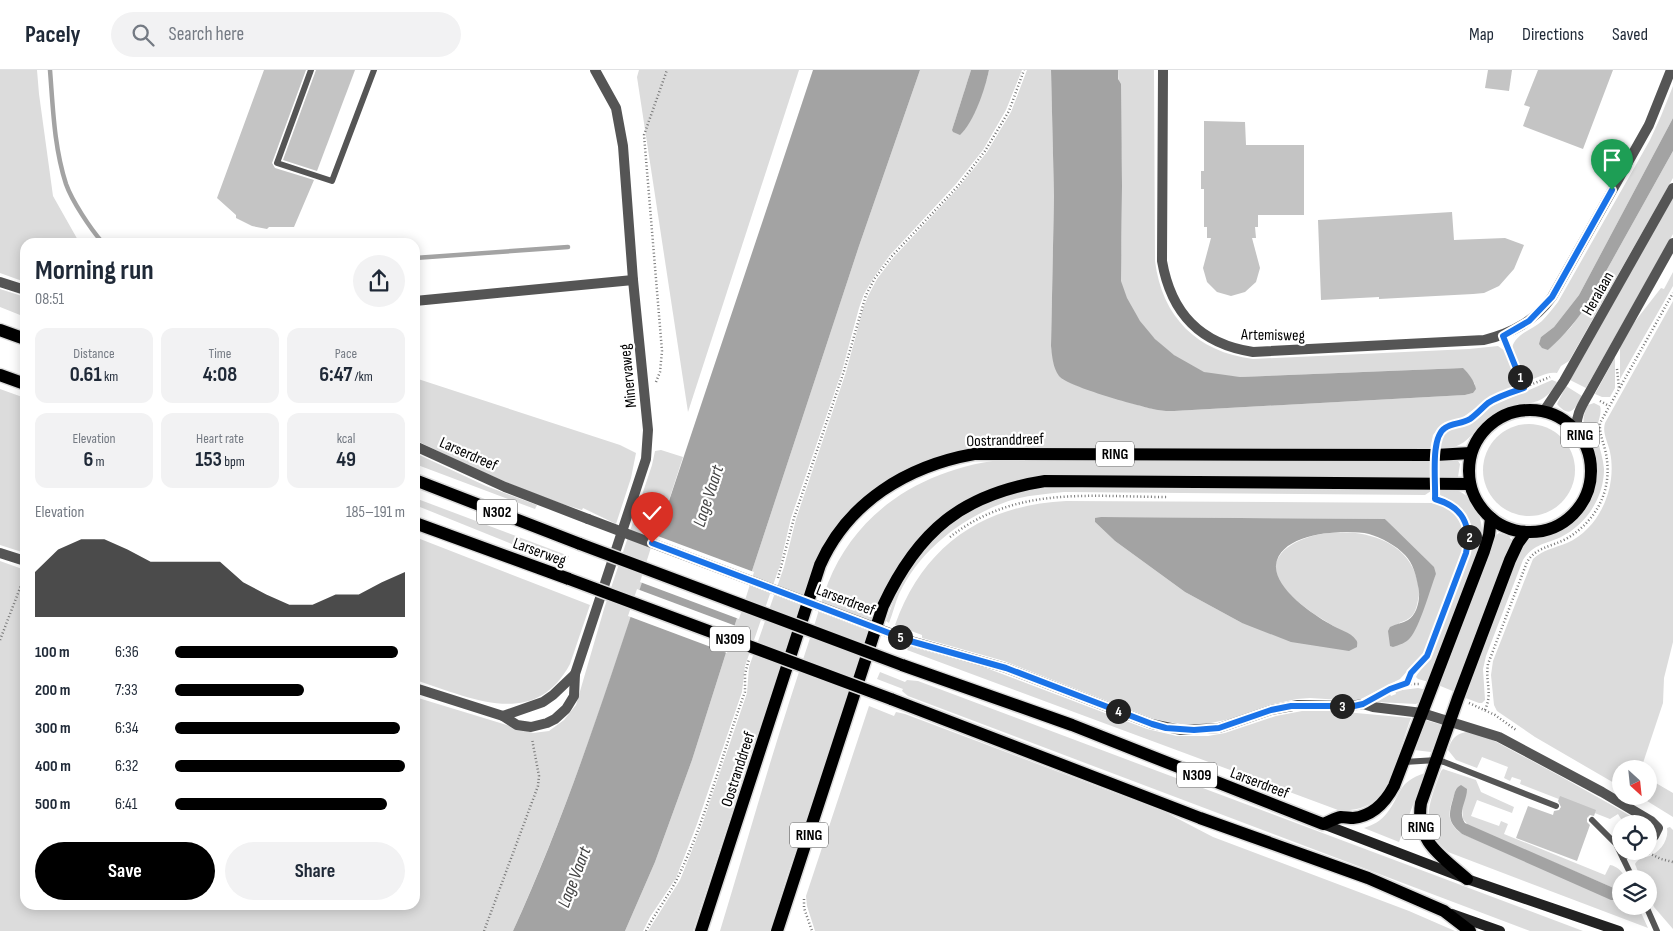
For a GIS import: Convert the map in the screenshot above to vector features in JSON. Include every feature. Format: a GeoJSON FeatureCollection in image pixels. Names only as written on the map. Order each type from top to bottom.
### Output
{"type":"FeatureCollection","features":[{"type":"Feature","properties":{"kind":"main road"},"geometry":{"type":"LineString","coordinates":[[0,330],[20,337]]}},
{"type":"Feature","properties":{"kind":"main road"},"geometry":{"type":"LineString","coordinates":[[0,376],[20,382]]}},
{"type":"Feature","properties":{"kind":"main road","name":"RING"},"geometry":{"type":"LineString","coordinates":[[1532,409],[1544,411],[1562,418],[1577,431],[1589,454],[1591,469],[1587,493],[1582,504],[1569,518],[1544,530],[1526,532],[1506,527],[1482,510],[1474,498],[1468,468],[1471,453],[1481,433],[1492,422],[1513,411],[1532,409]]}},
{"type":"Feature","properties":{"kind":"main road","name":"Oostranddreef"},"geometry":{"type":"LineString","coordinates":[[701,931],[820,565],[827,550],[841,529],[853,514],[877,493],[910,473],[932,464],[974,454],[1435,455],[1471,453]]}},
{"type":"Feature","properties":{"kind":"main road","name":"RING"},"geometry":{"type":"LineString","coordinates":[[780,929],[839,738],[884,606],[904,566],[920,544],[938,526],[955,513],[988,495],[1008,488],[1045,481],[1470,484]]}},
{"type":"Feature","properties":{"kind":"main road","name":"Larserweg"},"geometry":{"type":"LineString","coordinates":[[420,482],[580,544]]}},
{"type":"Feature","properties":{"kind":"main road","name":"RING"},"geometry":{"type":"LineString","coordinates":[[1323,824],[1342,817],[1360,816],[1380,806],[1390,794],[1404,762],[1484,551],[1491,518]]}},
{"type":"Feature","properties":{"kind":"main road","name":"Larserweg"},"geometry":{"type":"LineString","coordinates":[[420,525],[569,579]]}},
{"type":"Feature","properties":{"kind":"main road","name":"RING"},"geometry":{"type":"LineString","coordinates":[[1467,879],[1433,848],[1422,830],[1420,812],[1450,721],[1510,560],[1526,532]]}},
{"type":"Feature","properties":{"kind":"main road","name":"Larserdreef"},"geometry":{"type":"LineString","coordinates":[[580,544],[902,665],[1072,725],[1467,879],[1620,931]]}},
{"type":"Feature","properties":{"kind":"main road","name":"N309"},"geometry":{"type":"LineString","coordinates":[[569,579],[891,699],[1256,839],[1368,878],[1444,911]]}},
{"type":"Feature","properties":{"kind":"main road"},"geometry":{"type":"LineString","coordinates":[[1444,911],[1470,931]]}},
{"type":"Feature","properties":{"kind":"main road"},"geometry":{"type":"LineString","coordinates":[[1444,911],[1500,931]]}},
{"type":"Feature","properties":{"kind":"street","name":"Minervaweg"},"geometry":{"type":"LineString","coordinates":[[420,690],[503,716],[517,725],[524,726],[540,725],[555,719],[566,709],[574,696],[575,674],[646,459],[648,430],[621,137],[616,108],[595,70]]}},
{"type":"Feature","properties":{"kind":"street","name":"Artemisweg"},"geometry":{"type":"LineString","coordinates":[[1163,70],[1162,260],[1168,287],[1180,310],[1197,329],[1218,342],[1253,352],[1469,341],[1503,336],[1529,321],[1552,297],[1649,125],[1671,70]]}},
{"type":"Feature","properties":{"kind":"street","name":"Heralaan"},"geometry":{"type":"LineString","coordinates":[[1544,411],[1564,381],[1673,188]]}},
{"type":"Feature","properties":{"kind":"street"},"geometry":{"type":"LineString","coordinates":[[1577,431],[1577,418],[1583,403],[1673,243]]}},
{"type":"Feature","properties":{"kind":"street"},"geometry":{"type":"LineString","coordinates":[[420,301],[633,280]]}},
{"type":"Feature","properties":{"kind":"street"},"geometry":{"type":"LineString","coordinates":[[0,282],[20,288]]}},
{"type":"Feature","properties":{"kind":"street","name":"Larserdreef"},"geometry":{"type":"LineString","coordinates":[[420,448],[505,487],[910,641],[1006,668],[1152,724],[1181,730],[1219,728],[1271,710],[1291,706],[1324,704],[1351,706],[1363,704],[1422,713],[1499,737],[1641,815]]}},
{"type":"Feature","properties":{"kind":"street"},"geometry":{"type":"LineString","coordinates":[[0,553],[20,560]]}},
{"type":"Feature","properties":{"kind":"street","name":"Minervaweg"},"geometry":{"type":"LineString","coordinates":[[503,716],[543,702],[557,692],[575,674]]}},
{"type":"Feature","properties":{"kind":"lane"},"geometry":{"type":"LineString","coordinates":[[311,70],[277,163],[332,181],[374,70]]}},
{"type":"Feature","properties":{"kind":"lane"},"geometry":{"type":"LineString","coordinates":[[1404,762],[1437,760],[1556,806]]}},
{"type":"Feature","properties":{"kind":"lane"},"geometry":{"type":"LineString","coordinates":[[1592,820],[1612,840]]}},
{"type":"Feature","properties":{"kind":"lane"},"geometry":{"type":"LineString","coordinates":[[1650,915],[1657,931]]}},
{"type":"Feature","properties":{"kind":"path"},"geometry":{"type":"LineString","coordinates":[[658,381],[662,364],[662,352],[644,135],[667,70]]}},
{"type":"Feature","properties":{"kind":"path"},"geometry":{"type":"LineString","coordinates":[[776,584],[794,518],[844,371],[866,295],[875,278],[892,256],[958,186],[985,151],[1008,111],[1024,70]]}},
{"type":"Feature","properties":{"kind":"path"},"geometry":{"type":"LineString","coordinates":[[1485,710],[1490,695],[1487,676],[1488,664],[1527,562],[1536,551],[1562,541],[1584,526],[1592,517],[1603,497],[1608,470],[1600,429],[1602,418],[1673,293]]}},
{"type":"Feature","properties":{"kind":"path"},"geometry":{"type":"LineString","coordinates":[[1435,455],[1436,440],[1442,429],[1464,422],[1495,399],[1524,388],[1503,336]]}},
{"type":"Feature","properties":{"kind":"path"},"geometry":{"type":"LineString","coordinates":[[1435,499],[1436,484]]}},
{"type":"Feature","properties":{"kind":"path"},"geometry":{"type":"LineString","coordinates":[[947,539],[961,528],[987,514],[1003,507],[1030,500],[1057,497],[1169,497]]}},
{"type":"Feature","properties":{"kind":"path"},"geometry":{"type":"LineString","coordinates":[[1363,704],[1390,689],[1407,683],[1411,673],[1427,656],[1466,553],[1469,535],[1466,522],[1454,507],[1447,502],[1427,499]]}},
{"type":"Feature","properties":{"kind":"path"},"geometry":{"type":"LineString","coordinates":[[0,640],[20,588]]}},
{"type":"Feature","properties":{"kind":"path"},"geometry":{"type":"LineString","coordinates":[[646,931],[652,918],[678,879],[700,824],[745,692],[745,674],[750,657]]}},
{"type":"Feature","properties":{"kind":"path"},"geometry":{"type":"LineString","coordinates":[[484,931],[538,786],[539,776],[531,734]]}},
{"type":"Feature","properties":{"kind":"path"},"geometry":{"type":"LineString","coordinates":[[1657,857],[1673,862]]}},
{"type":"Feature","properties":{"kind":"shaded area"},"geometry":{"type":"Polygon","coordinates":[[[0,70],[37,70],[53,196],[77,238],[20,238],[20,280],[0,273],[0,70]]]}},
{"type":"Feature","properties":{"kind":"shaded area"},"geometry":{"type":"Polygon","coordinates":[[[639,70],[799,70],[688,412],[637,77],[639,70]]]}},
{"type":"Feature","properties":{"kind":"shaded area"},"geometry":{"type":"Polygon","coordinates":[[[920,70],[971,70],[952,130],[987,79],[989,70],[1022,70],[1006,110],[983,150],[956,184],[890,255],[864,294],[842,371],[791,518],[780,565],[745,666],[742,692],[697,824],[676,878],[643,931],[625,931],[655,862],[692,760],[859,246],[920,70]]]}},
{"type":"Feature","properties":{"kind":"shaded area"},"geometry":{"type":"Polygon","coordinates":[[[1027,70],[1051,70],[1054,197],[1051,346],[1054,364],[1076,385],[1141,406],[1174,411],[1465,395],[1473,393],[1475,384],[1462,368],[1240,377],[1216,375],[1203,372],[1190,365],[1164,347],[1152,336],[1132,310],[1121,282],[1122,172],[1118,70],[1154,70],[1155,261],[1165,299],[1174,315],[1199,340],[1215,349],[1253,359],[1498,346],[1505,351],[1517,382],[1514,387],[1489,398],[1462,418],[1441,425],[1433,435],[1430,450],[986,449],[916,466],[821,551],[811,571],[693,931],[648,931],[680,880],[702,825],[747,693],[749,667],[784,567],[796,519],[846,372],[868,296],[877,279],[893,258],[959,187],[987,152],[1011,112],[1027,70]]]}},
{"type":"Feature","properties":{"kind":"shaded area"},"geometry":{"type":"Polygon","coordinates":[[[1673,86],[1673,118],[1579,295],[1554,327],[1541,337],[1548,350],[1571,327],[1590,300],[1673,151],[1673,178],[1569,361],[1561,366],[1557,373],[1549,373],[1528,380],[1512,348],[1514,343],[1520,336],[1542,321],[1558,302],[1650,140],[1673,86]]]}},
{"type":"Feature","properties":{"kind":"shaded area"},"geometry":{"type":"Polygon","coordinates":[[[1673,197],[1673,234],[1586,388],[1570,380],[1673,197]]]}},
{"type":"Feature","properties":{"kind":"shaded area"},"geometry":{"type":"Polygon","coordinates":[[[1673,272],[1673,286],[1620,379],[1620,347],[1633,324],[1661,288],[1664,289],[1673,272]]]}},
{"type":"Feature","properties":{"kind":"shaded area"},"geometry":{"type":"Polygon","coordinates":[[[0,289],[20,295],[20,315],[0,307],[0,289]]]}},
{"type":"Feature","properties":{"kind":"shaded area"},"geometry":{"type":"Polygon","coordinates":[[[1673,301],[1673,642],[1664,678],[1663,703],[1644,760],[1612,760],[1612,782],[1535,737],[1497,711],[1494,705],[1491,675],[1493,661],[1533,559],[1545,551],[1576,538],[1591,525],[1602,508],[1609,489],[1612,473],[1611,455],[1604,430],[1605,423],[1673,301]]]}},
{"type":"Feature","properties":{"kind":"shaded area"},"geometry":{"type":"Polygon","coordinates":[[[1615,357],[1615,388],[1610,397],[1602,397],[1595,394],[1615,357]]]}},
{"type":"Feature","properties":{"kind":"shaded area"},"geometry":{"type":"Polygon","coordinates":[[[420,380],[620,445],[636,453],[631,478],[616,524],[583,508],[582,510],[561,503],[477,469],[420,442],[420,380]]]}},
{"type":"Feature","properties":{"kind":"shaded area"},"geometry":{"type":"Polygon","coordinates":[[[1552,380],[1557,382],[1545,397],[1538,401],[1507,407],[1498,411],[1482,423],[1460,445],[1439,450],[1442,436],[1451,429],[1466,426],[1492,406],[1552,380]]]}},
{"type":"Feature","properties":{"kind":"shaded area"},"geometry":{"type":"Polygon","coordinates":[[[1566,386],[1582,396],[1575,408],[1569,412],[1557,404],[1566,386]]]}},
{"type":"Feature","properties":{"kind":"shaded area"},"geometry":{"type":"Polygon","coordinates":[[[0,389],[20,396],[20,551],[0,545],[0,389]]]}},
{"type":"Feature","properties":{"kind":"shaded area"},"geometry":{"type":"Polygon","coordinates":[[[1594,403],[1600,406],[1601,410],[1596,435],[1604,469],[1601,490],[1597,499],[1592,509],[1579,525],[1561,537],[1535,548],[1523,560],[1486,656],[1483,669],[1485,700],[1479,703],[1463,697],[1518,553],[1530,539],[1556,532],[1572,522],[1584,508],[1590,497],[1595,483],[1596,462],[1593,448],[1584,427],[1584,417],[1588,405],[1594,403]]]}},
{"type":"Feature","properties":{"kind":"shaded area"},"geometry":{"type":"Polygon","coordinates":[[[1520,424],[1538,424],[1555,431],[1568,444],[1575,461],[1575,479],[1568,496],[1555,509],[1538,516],[1520,516],[1503,509],[1490,496],[1483,479],[1483,461],[1490,444],[1503,431],[1520,424]]]}},
{"type":"Feature","properties":{"kind":"shaded area"},"geometry":{"type":"Polygon","coordinates":[[[661,450],[683,457],[625,637],[583,756],[538,873],[513,931],[0,931],[0,561],[20,568],[20,910],[420,910],[420,699],[533,733],[549,731],[564,720],[576,705],[604,609],[655,451],[661,450]]]}},
{"type":"Feature","properties":{"kind":"shaded area"},"geometry":{"type":"Polygon","coordinates":[[[420,455],[486,486],[537,505],[535,509],[420,466],[420,455]]]}},
{"type":"Feature","properties":{"kind":"shaded area"},"geometry":{"type":"Polygon","coordinates":[[[1009,459],[1430,460],[1430,479],[1033,477],[1007,482],[984,490],[962,501],[925,530],[896,569],[884,592],[770,931],[720,931],[770,762],[828,583],[841,556],[858,533],[878,512],[900,495],[925,481],[952,471],[980,463],[1009,459]]]}},
{"type":"Feature","properties":{"kind":"shaded area"},"geometry":{"type":"Polygon","coordinates":[[[1438,460],[1458,461],[1460,464],[1458,477],[1456,479],[1439,479],[1438,460]]]}},
{"type":"Feature","properties":{"kind":"shaded area"},"geometry":{"type":"Polygon","coordinates":[[[1061,487],[1431,488],[1431,491],[1425,495],[1064,492],[1015,499],[979,514],[947,535],[932,548],[908,577],[899,594],[889,623],[886,621],[906,575],[920,555],[953,524],[992,502],[1037,490],[1061,487]]]}},
{"type":"Feature","properties":{"kind":"shaded area"},"geometry":{"type":"Polygon","coordinates":[[[1439,488],[1457,490],[1465,495],[1475,506],[1482,527],[1482,541],[1429,682],[1416,677],[1433,652],[1469,558],[1473,541],[1472,528],[1467,516],[1458,506],[1440,495],[1439,488]]]}},
{"type":"Feature","properties":{"kind":"shaded area"},"geometry":{"type":"Polygon","coordinates":[[[420,500],[569,556],[564,565],[420,507],[420,500]]]}},
{"type":"Feature","properties":{"kind":"shaded area"},"geometry":{"type":"Polygon","coordinates":[[[1066,501],[1433,503],[1441,505],[1454,514],[1461,525],[1464,540],[1463,548],[1424,653],[1400,679],[1357,701],[1297,699],[1269,705],[1230,719],[1206,724],[1180,724],[1154,719],[1004,661],[922,638],[922,635],[895,625],[907,597],[922,573],[940,552],[960,535],[983,521],[1008,511],[1036,504],[1066,501]],[[1101,517],[1095,522],[1115,541],[1185,592],[1242,623],[1349,635],[1298,602],[1284,588],[1276,569],[1282,553],[1299,541],[1323,534],[1351,532],[1378,538],[1400,551],[1415,573],[1418,584],[1419,595],[1414,613],[1408,619],[1399,623],[1401,644],[1436,574],[1385,519],[1101,517]]]}},
{"type":"Feature","properties":{"kind":"shaded area"},"geometry":{"type":"Polygon","coordinates":[[[1499,533],[1509,536],[1512,541],[1455,692],[1438,685],[1495,536],[1499,533]]]}},
{"type":"Feature","properties":{"kind":"shaded area"},"geometry":{"type":"Polygon","coordinates":[[[420,539],[590,605],[570,664],[555,685],[538,697],[520,703],[500,704],[457,694],[420,682],[420,539]]]}},
{"type":"Feature","properties":{"kind":"shaded area"},"geometry":{"type":"Polygon","coordinates":[[[909,646],[981,666],[1147,729],[1177,736],[1208,736],[1225,733],[1276,716],[1302,711],[1334,711],[1411,718],[1384,790],[1371,803],[1362,808],[1338,810],[907,650],[909,646]]]}},
{"type":"Feature","properties":{"kind":"shaded area"},"geometry":{"type":"Polygon","coordinates":[[[880,672],[905,682],[907,680],[918,681],[1583,931],[1530,931],[908,696],[902,691],[903,689],[877,679],[880,672]]]}},
{"type":"Feature","properties":{"kind":"shaded area"},"geometry":{"type":"Polygon","coordinates":[[[1418,688],[1427,690],[1422,700],[1416,704],[1376,702],[1390,694],[1391,696],[1396,694],[1395,691],[1418,688]]]}},
{"type":"Feature","properties":{"kind":"shaded area"},"geometry":{"type":"Polygon","coordinates":[[[869,706],[894,716],[896,712],[905,714],[1165,812],[1213,837],[1409,911],[1455,931],[815,931],[807,906],[806,896],[869,706]]]}},
{"type":"Feature","properties":{"kind":"shaded area"},"geometry":{"type":"Polygon","coordinates":[[[1425,720],[1443,725],[1431,752],[1414,750],[1425,720]]]}},
{"type":"Feature","properties":{"kind":"shaded area"},"geometry":{"type":"Polygon","coordinates":[[[1466,732],[1484,736],[1629,815],[1612,815],[1610,819],[1520,784],[1521,780],[1512,777],[1510,781],[1504,778],[1508,767],[1482,757],[1477,768],[1456,760],[1448,750],[1452,740],[1466,732]]]}},
{"type":"Feature","properties":{"kind":"shaded area"},"geometry":{"type":"Polygon","coordinates":[[[1443,769],[1476,780],[1481,792],[1514,807],[1512,813],[1477,800],[1471,816],[1499,826],[1501,821],[1508,824],[1504,834],[1605,875],[1610,865],[1617,868],[1619,870],[1612,870],[1612,887],[1469,826],[1463,819],[1462,808],[1456,789],[1450,808],[1450,819],[1456,829],[1462,834],[1612,895],[1612,914],[1448,852],[1439,843],[1429,824],[1430,804],[1443,769]]]}},
{"type":"Feature","properties":{"kind":"shaded area"},"geometry":{"type":"Polygon","coordinates":[[[1425,773],[1399,842],[1364,828],[1371,826],[1385,816],[1401,789],[1409,780],[1425,773]]]}},
{"type":"Feature","properties":{"kind":"shaded area"},"geometry":{"type":"Polygon","coordinates":[[[1658,784],[1673,793],[1673,817],[1654,805],[1658,805],[1658,784]]]}},
{"type":"Feature","properties":{"kind":"shaded area"},"geometry":{"type":"Polygon","coordinates":[[[1670,827],[1673,830],[1673,929],[1657,910],[1657,870],[1637,870],[1635,864],[1639,860],[1657,860],[1657,851],[1666,840],[1667,828],[1670,827]]]}},
{"type":"Feature","properties":{"kind":"shaded area"},"geometry":{"type":"Polygon","coordinates":[[[1614,915],[1642,915],[1648,928],[1614,915]]]}},
{"type":"Feature","properties":{"kind":"water","name":"Lage Vaart"},"geometry":{"type":"Polygon","coordinates":[[[813,70],[920,70],[859,246],[692,760],[655,862],[625,931],[513,931],[554,833],[591,733],[813,70]]]}},
{"type":"Feature","properties":{"kind":"water"},"geometry":{"type":"Polygon","coordinates":[[[971,70],[989,70],[974,114],[960,135],[952,130],[971,70]]]}},
{"type":"Feature","properties":{"kind":"water"},"geometry":{"type":"Polygon","coordinates":[[[1051,70],[1118,70],[1118,79],[1121,84],[1121,281],[1127,298],[1140,321],[1155,339],[1174,355],[1204,372],[1240,377],[1463,368],[1474,383],[1476,389],[1473,393],[1465,395],[1166,411],[1106,396],[1076,386],[1059,376],[1054,366],[1051,346],[1054,197],[1051,70]]]}},
{"type":"Feature","properties":{"kind":"water"},"geometry":{"type":"Polygon","coordinates":[[[1673,118],[1673,151],[1590,300],[1560,339],[1548,350],[1542,348],[1539,344],[1541,337],[1554,327],[1579,295],[1673,118]]]}},
{"type":"Feature","properties":{"kind":"water"},"geometry":{"type":"Polygon","coordinates":[[[1095,518],[1385,519],[1434,567],[1436,574],[1414,633],[1402,644],[1393,647],[1390,646],[1388,631],[1390,627],[1411,617],[1419,600],[1416,578],[1408,558],[1393,545],[1369,534],[1330,533],[1301,539],[1280,554],[1276,565],[1281,583],[1304,607],[1322,620],[1354,637],[1357,647],[1349,651],[1291,642],[1242,623],[1185,592],[1115,541],[1095,522],[1095,518]]]}},
{"type":"Feature","properties":{"kind":"water"},"geometry":{"type":"Polygon","coordinates":[[[1461,785],[1467,789],[1462,810],[1465,823],[1612,887],[1612,900],[1462,834],[1450,819],[1451,805],[1458,787],[1461,785]]]}},
{"type":"Feature","properties":{"kind":"pier"},"geometry":{"type":"Polygon","coordinates":[[[655,535],[754,572],[739,619],[640,582],[655,535]]]}},
{"type":"Feature","properties":{"kind":"pier"},"geometry":{"type":"Polygon","coordinates":[[[637,589],[736,626],[727,653],[628,616],[637,589]]]}},
{"type":"Feature","properties":{"kind":"building"},"geometry":{"type":"Polygon","coordinates":[[[264,70],[306,70],[272,163],[275,168],[314,180],[294,227],[269,227],[267,229],[252,226],[236,218],[236,215],[217,198],[264,70]]]}},
{"type":"Feature","properties":{"kind":"building"},"geometry":{"type":"Polygon","coordinates":[[[316,70],[355,70],[317,171],[283,160],[316,70]]]}},
{"type":"Feature","properties":{"kind":"building"},"geometry":{"type":"Polygon","coordinates":[[[1488,70],[1512,70],[1509,91],[1485,88],[1488,70]]]}},
{"type":"Feature","properties":{"kind":"building"},"geometry":{"type":"Polygon","coordinates":[[[1538,70],[1613,70],[1583,149],[1523,126],[1530,107],[1524,105],[1538,70]]]}},
{"type":"Feature","properties":{"kind":"building"},"geometry":{"type":"Polygon","coordinates":[[[1204,121],[1245,122],[1246,145],[1304,145],[1304,215],[1258,215],[1258,227],[1255,227],[1256,238],[1252,238],[1260,268],[1256,282],[1245,292],[1231,296],[1217,292],[1207,282],[1203,268],[1211,238],[1207,238],[1207,227],[1204,227],[1204,189],[1201,189],[1201,171],[1204,171],[1204,121]]]}},
{"type":"Feature","properties":{"kind":"building"},"geometry":{"type":"Polygon","coordinates":[[[1452,212],[1454,240],[1505,238],[1524,245],[1514,269],[1499,286],[1484,293],[1473,294],[1321,300],[1318,220],[1452,212]]]}},
{"type":"Feature","properties":{"kind":"building"},"geometry":{"type":"Polygon","coordinates":[[[1560,796],[1596,810],[1594,816],[1590,815],[1587,818],[1587,822],[1590,825],[1577,861],[1516,838],[1528,806],[1553,815],[1554,811],[1559,810],[1561,807],[1558,801],[1560,796]]]}},
{"type":"Feature","properties":{"kind":"waterway"},"geometry":{"type":"LineString","coordinates":[[50,70],[56,142],[66,184],[72,198],[99,238]]}},
{"type":"Feature","properties":{"kind":"waterway"},"geometry":{"type":"LineString","coordinates":[[420,258],[568,247]]}},
{"type":"Feature","properties":{"kind":"route"},"geometry":{"type":"LineString","coordinates":[[652,543],[910,641],[1006,668],[1159,726],[1181,730],[1212,729],[1271,710],[1291,706],[1324,704],[1351,706],[1363,704],[1390,689],[1407,683],[1411,673],[1427,656],[1466,553],[1469,535],[1466,522],[1454,507],[1447,502],[1435,499],[1436,440],[1442,429],[1470,419],[1495,399],[1524,388],[1503,336],[1521,327],[1536,316],[1552,297],[1612,190]]}}]}
